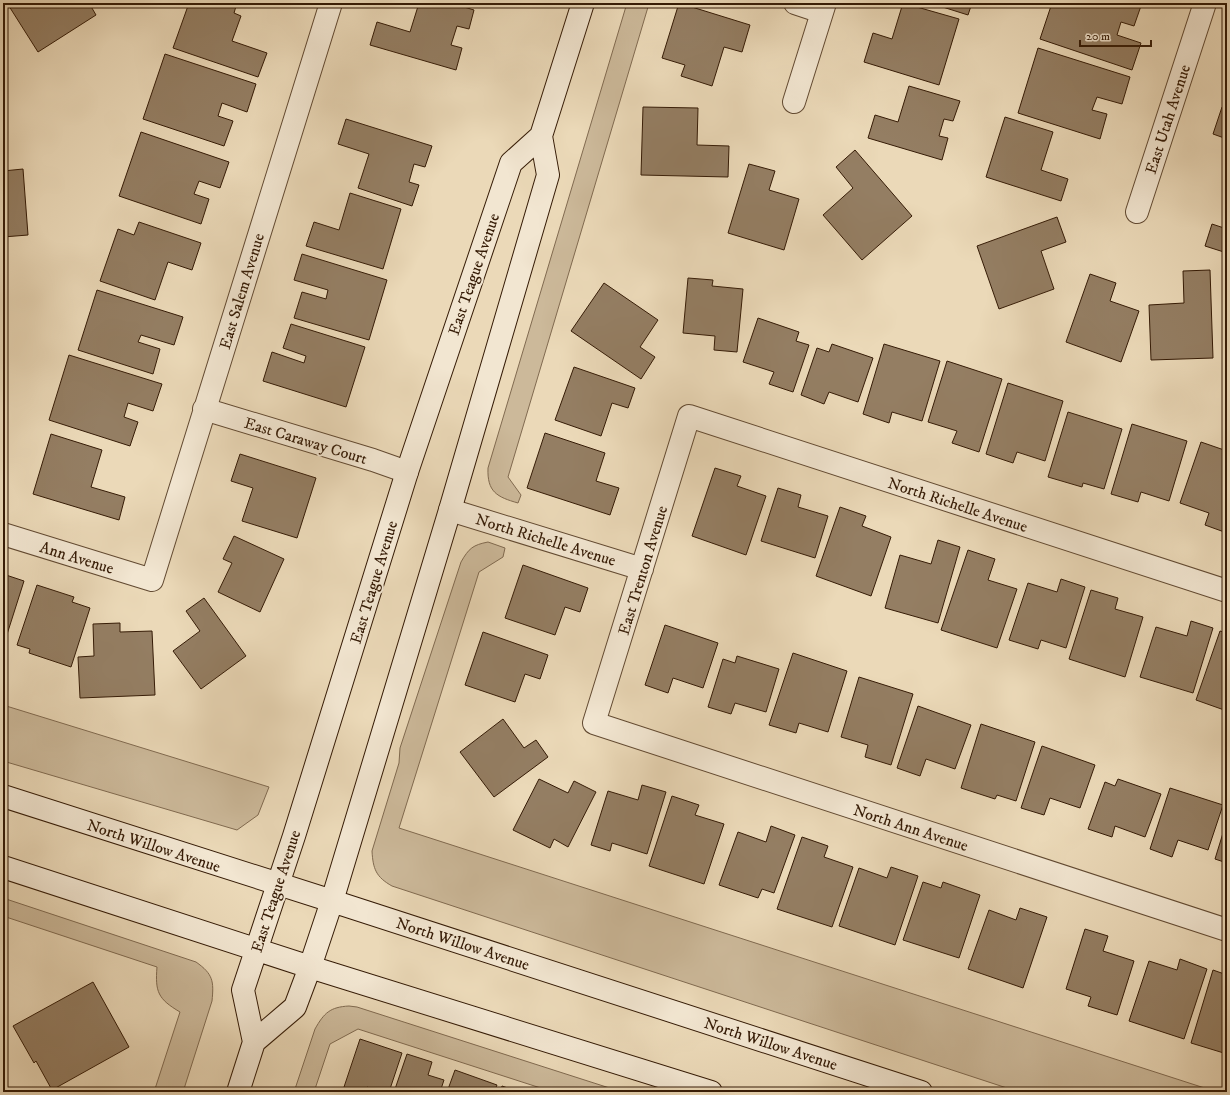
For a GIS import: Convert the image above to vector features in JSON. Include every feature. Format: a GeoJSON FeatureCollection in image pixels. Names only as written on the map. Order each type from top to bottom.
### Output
{"type":"FeatureCollection","features":[{"type":"Feature","properties":{"kind":"street","name":"East Salem Avenue"},"geometry":{"type":"LineString","coordinates":[[152,580],[331,3]]}},
{"type":"Feature","properties":{"kind":"street"},"geometry":{"type":"LineString","coordinates":[[254,1042],[295,1006],[310,967],[332,900],[450,510],[548,175],[541,136],[583,3]]}},
{"type":"Feature","properties":{"kind":"street"},"geometry":{"type":"LineString","coordinates":[[794,102],[824,7],[795,3]]}},
{"type":"Feature","properties":{"kind":"street","name":"East Utah Avenue"},"geometry":{"type":"LineString","coordinates":[[1137,212],[1205,3]]}},
{"type":"Feature","properties":{"kind":"street","name":"East Teague Avenue"},"geometry":{"type":"LineString","coordinates":[[238,1092],[254,1042],[243,990],[278,884],[407,472],[511,163],[541,136]]}},
{"type":"Feature","properties":{"kind":"street","name":"East Caraway Court"},"geometry":{"type":"LineString","coordinates":[[204,409],[373,460],[407,472]]}},
{"type":"Feature","properties":{"kind":"street","name":"North Richelle Avenue"},"geometry":{"type":"LineString","coordinates":[[689,416],[1227,591]]}},
{"type":"Feature","properties":{"kind":"street","name":"East Trenton Avenue"},"geometry":{"type":"LineString","coordinates":[[594,723],[689,416]]}},
{"type":"Feature","properties":{"kind":"street","name":"North Richelle Avenue"},"geometry":{"type":"LineString","coordinates":[[450,510],[642,569]]}},
{"type":"Feature","properties":{"kind":"street","name":"Ann Avenue"},"geometry":{"type":"LineString","coordinates":[[3,534],[152,580]]}},
{"type":"Feature","properties":{"kind":"street","name":"North Ann Avenue"},"geometry":{"type":"LineString","coordinates":[[594,723],[1227,930]]}},
{"type":"Feature","properties":{"kind":"street","name":"North Willow Avenue"},"geometry":{"type":"LineString","coordinates":[[3,796],[332,900],[921,1092]]}},
{"type":"Feature","properties":{"kind":"street"},"geometry":{"type":"LineString","coordinates":[[3,867],[256,950],[711,1092]]}},
{"type":"Feature","properties":{"kind":"shaded area"},"geometry":{"type":"Polygon","coordinates":[[[627,3],[656,3],[648,7],[508,477],[521,495],[518,503],[499,496],[495,492],[489,483],[488,468],[627,3]]]}},
{"type":"Feature","properties":{"kind":"shaded area"},"geometry":{"type":"Polygon","coordinates":[[[488,542],[505,548],[503,557],[479,572],[399,828],[1217,1092],[1019,1092],[392,886],[387,883],[376,872],[373,863],[372,851],[399,763],[400,748],[461,562],[466,553],[472,548],[479,544],[488,542]]]}},
{"type":"Feature","properties":{"kind":"shaded area"},"geometry":{"type":"Polygon","coordinates":[[[3,705],[269,787],[258,815],[237,830],[3,761],[3,705]]]}},
{"type":"Feature","properties":{"kind":"shaded area"},"geometry":{"type":"Polygon","coordinates":[[[3,898],[196,962],[206,970],[211,978],[213,988],[212,1001],[183,1092],[154,1092],[180,1012],[167,1003],[160,994],[157,983],[157,967],[3,916],[3,898]]]}},
{"type":"Feature","properties":{"kind":"shaded area"},"geometry":{"type":"Polygon","coordinates":[[[349,1006],[357,1007],[622,1092],[553,1092],[358,1029],[330,1044],[314,1092],[294,1092],[318,1023],[332,1009],[349,1006]]]}},
{"type":"Feature","properties":{"kind":"building"},"geometry":{"type":"Polygon","coordinates":[[[7,3],[89,3],[96,15],[38,52],[7,3]]]}},
{"type":"Feature","properties":{"kind":"building"},"geometry":{"type":"Polygon","coordinates":[[[189,3],[237,3],[234,13],[241,16],[232,41],[267,53],[258,77],[173,48],[189,3]]]}},
{"type":"Feature","properties":{"kind":"building"},"geometry":{"type":"Polygon","coordinates":[[[419,3],[451,3],[474,10],[469,29],[457,26],[451,45],[462,48],[456,70],[370,45],[377,22],[410,32],[419,3]]]}},
{"type":"Feature","properties":{"kind":"building"},"geometry":{"type":"Polygon","coordinates":[[[679,3],[750,25],[742,52],[724,47],[712,86],[681,76],[685,65],[662,58],[679,3]]]}},
{"type":"Feature","properties":{"kind":"building"},"geometry":{"type":"Polygon","coordinates":[[[903,3],[959,19],[939,85],[864,62],[873,33],[892,39],[903,3]]]}},
{"type":"Feature","properties":{"kind":"building"},"geometry":{"type":"Polygon","coordinates":[[[930,3],[972,3],[968,15],[930,3]]]}},
{"type":"Feature","properties":{"kind":"building"},"geometry":{"type":"Polygon","coordinates":[[[1052,3],[1142,3],[1134,26],[1121,22],[1117,35],[1141,43],[1132,70],[1040,39],[1052,3]]]}},
{"type":"Feature","properties":{"kind":"building"},"geometry":{"type":"Polygon","coordinates":[[[1038,48],[1130,77],[1122,104],[1097,97],[1092,110],[1107,114],[1100,139],[1018,113],[1038,48]]]}},
{"type":"Feature","properties":{"kind":"building"},"geometry":{"type":"Polygon","coordinates":[[[165,54],[256,84],[247,112],[222,103],[218,116],[233,121],[224,146],[143,119],[165,54]]]}},
{"type":"Feature","properties":{"kind":"building"},"geometry":{"type":"Polygon","coordinates":[[[909,86],[960,101],[953,121],[944,119],[939,136],[948,138],[942,160],[868,138],[875,115],[898,122],[909,86]]]}},
{"type":"Feature","properties":{"kind":"building"},"geometry":{"type":"Polygon","coordinates":[[[643,107],[698,108],[697,145],[729,146],[728,177],[641,175],[643,107]]]}},
{"type":"Feature","properties":{"kind":"building"},"geometry":{"type":"Polygon","coordinates":[[[1222,107],[1227,109],[1227,139],[1213,134],[1222,107]]]}},
{"type":"Feature","properties":{"kind":"building"},"geometry":{"type":"Polygon","coordinates":[[[1005,117],[1053,132],[1041,170],[1068,179],[1061,201],[986,177],[1005,117]]]}},
{"type":"Feature","properties":{"kind":"building"},"geometry":{"type":"Polygon","coordinates":[[[346,119],[432,146],[425,167],[414,164],[409,182],[419,185],[412,206],[358,188],[369,154],[338,144],[346,119]]]}},
{"type":"Feature","properties":{"kind":"building"},"geometry":{"type":"Polygon","coordinates":[[[141,132],[229,162],[220,188],[199,181],[194,194],[209,199],[201,224],[119,196],[141,132]]]}},
{"type":"Feature","properties":{"kind":"building"},"geometry":{"type":"Polygon","coordinates":[[[855,150],[912,216],[862,260],[823,215],[853,188],[836,167],[855,150]]]}},
{"type":"Feature","properties":{"kind":"building"},"geometry":{"type":"Polygon","coordinates":[[[749,164],[775,171],[769,190],[799,199],[784,250],[728,233],[749,164]]]}},
{"type":"Feature","properties":{"kind":"building"},"geometry":{"type":"Polygon","coordinates":[[[23,169],[28,235],[3,237],[3,171],[23,169]]]}},
{"type":"Feature","properties":{"kind":"building"},"geometry":{"type":"Polygon","coordinates":[[[350,193],[401,209],[383,269],[306,246],[314,222],[339,230],[350,193]]]}},
{"type":"Feature","properties":{"kind":"building"},"geometry":{"type":"Polygon","coordinates":[[[1057,217],[1066,242],[1041,251],[1054,289],[999,309],[977,246],[1057,217]]]}},
{"type":"Feature","properties":{"kind":"building"},"geometry":{"type":"Polygon","coordinates":[[[139,222],[201,243],[192,270],[168,262],[155,300],[100,281],[118,229],[134,235],[139,222]]]}},
{"type":"Feature","properties":{"kind":"building"},"geometry":{"type":"Polygon","coordinates":[[[1212,224],[1227,229],[1227,253],[1205,246],[1212,224]]]}},
{"type":"Feature","properties":{"kind":"building"},"geometry":{"type":"Polygon","coordinates":[[[302,254],[387,280],[369,340],[294,318],[302,292],[326,299],[328,290],[294,280],[302,254]]]}},
{"type":"Feature","properties":{"kind":"building"},"geometry":{"type":"Polygon","coordinates":[[[1210,270],[1213,358],[1151,360],[1149,305],[1184,303],[1183,271],[1210,270]]]}},
{"type":"Feature","properties":{"kind":"building"},"geometry":{"type":"Polygon","coordinates":[[[1090,274],[1116,283],[1110,301],[1139,311],[1121,362],[1066,342],[1090,274]]]}},
{"type":"Feature","properties":{"kind":"building"},"geometry":{"type":"Polygon","coordinates":[[[688,278],[713,280],[712,286],[743,289],[737,352],[714,350],[715,336],[683,333],[688,278]]]}},
{"type":"Feature","properties":{"kind":"building"},"geometry":{"type":"Polygon","coordinates":[[[604,283],[658,320],[640,347],[655,357],[641,379],[571,331],[604,283]]]}},
{"type":"Feature","properties":{"kind":"building"},"geometry":{"type":"Polygon","coordinates":[[[97,290],[183,317],[174,345],[141,335],[138,342],[160,349],[153,374],[78,350],[97,290]]]}},
{"type":"Feature","properties":{"kind":"building"},"geometry":{"type":"Polygon","coordinates":[[[758,318],[799,332],[796,341],[809,345],[793,392],[769,384],[774,372],[743,362],[758,318]]]}},
{"type":"Feature","properties":{"kind":"building"},"geometry":{"type":"Polygon","coordinates":[[[291,324],[365,347],[346,407],[263,381],[272,352],[304,363],[306,356],[283,348],[291,324]]]}},
{"type":"Feature","properties":{"kind":"building"},"geometry":{"type":"Polygon","coordinates":[[[832,344],[873,358],[858,402],[829,392],[824,404],[801,395],[817,348],[829,352],[832,344]]]}},
{"type":"Feature","properties":{"kind":"building"},"geometry":{"type":"Polygon","coordinates":[[[884,344],[940,361],[922,421],[892,412],[889,423],[863,414],[884,344]]]}},
{"type":"Feature","properties":{"kind":"building"},"geometry":{"type":"Polygon","coordinates":[[[69,355],[162,384],[153,411],[128,403],[124,417],[138,422],[130,446],[49,420],[69,355]]]}},
{"type":"Feature","properties":{"kind":"building"},"geometry":{"type":"Polygon","coordinates":[[[947,361],[1002,379],[979,452],[952,443],[957,431],[928,422],[947,361]]]}},
{"type":"Feature","properties":{"kind":"building"},"geometry":{"type":"Polygon","coordinates":[[[574,367],[635,388],[628,408],[612,403],[601,436],[555,420],[574,367]]]}},
{"type":"Feature","properties":{"kind":"building"},"geometry":{"type":"Polygon","coordinates":[[[1008,383],[1063,401],[1045,461],[1017,452],[1013,463],[986,454],[1008,383]]]}},
{"type":"Feature","properties":{"kind":"building"},"geometry":{"type":"Polygon","coordinates":[[[1068,412],[1122,429],[1104,489],[1083,483],[1082,487],[1048,477],[1068,412]]]}},
{"type":"Feature","properties":{"kind":"building"},"geometry":{"type":"Polygon","coordinates":[[[1132,424],[1187,441],[1169,501],[1141,492],[1138,502],[1111,494],[1132,424]]]}},
{"type":"Feature","properties":{"kind":"building"},"geometry":{"type":"Polygon","coordinates":[[[545,433],[605,453],[596,481],[619,488],[610,515],[527,488],[545,433]]]}},
{"type":"Feature","properties":{"kind":"building"},"geometry":{"type":"Polygon","coordinates":[[[51,434],[102,450],[91,487],[125,497],[119,520],[33,494],[51,434]]]}},
{"type":"Feature","properties":{"kind":"building"},"geometry":{"type":"Polygon","coordinates":[[[1201,442],[1227,451],[1227,533],[1205,525],[1209,513],[1180,503],[1201,442]]]}},
{"type":"Feature","properties":{"kind":"building"},"geometry":{"type":"Polygon","coordinates":[[[240,454],[316,478],[297,538],[242,521],[253,488],[231,481],[240,454]]]}},
{"type":"Feature","properties":{"kind":"building"},"geometry":{"type":"Polygon","coordinates":[[[715,468],[741,476],[737,486],[766,496],[746,555],[692,536],[715,468]]]}},
{"type":"Feature","properties":{"kind":"building"},"geometry":{"type":"Polygon","coordinates":[[[778,488],[801,495],[798,507],[828,516],[815,558],[761,541],[778,488]]]}},
{"type":"Feature","properties":{"kind":"building"},"geometry":{"type":"Polygon","coordinates":[[[840,507],[866,516],[862,526],[891,537],[871,596],[816,576],[840,507]]]}},
{"type":"Feature","properties":{"kind":"building"},"geometry":{"type":"Polygon","coordinates":[[[234,536],[284,559],[260,612],[218,592],[232,563],[223,559],[234,536]]]}},
{"type":"Feature","properties":{"kind":"building"},"geometry":{"type":"Polygon","coordinates":[[[938,540],[960,547],[938,623],[885,608],[900,555],[931,564],[938,540]]]}},
{"type":"Feature","properties":{"kind":"building"},"geometry":{"type":"Polygon","coordinates":[[[968,550],[995,559],[988,580],[1017,589],[997,648],[941,630],[968,550]]]}},
{"type":"Feature","properties":{"kind":"building"},"geometry":{"type":"Polygon","coordinates":[[[523,565],[588,588],[580,612],[565,607],[555,635],[505,618],[523,565]]]}},
{"type":"Feature","properties":{"kind":"building"},"geometry":{"type":"Polygon","coordinates":[[[3,574],[24,581],[3,647],[3,574]]]}},
{"type":"Feature","properties":{"kind":"building"},"geometry":{"type":"Polygon","coordinates":[[[1061,579],[1085,587],[1066,648],[1041,640],[1038,649],[1009,640],[1028,583],[1057,592],[1061,579]]]}},
{"type":"Feature","properties":{"kind":"building"},"geometry":{"type":"Polygon","coordinates":[[[37,585],[74,597],[72,602],[90,608],[71,667],[29,653],[30,649],[17,645],[37,585]]]}},
{"type":"Feature","properties":{"kind":"building"},"geometry":{"type":"Polygon","coordinates":[[[1091,590],[1118,598],[1115,609],[1143,617],[1125,677],[1069,659],[1091,590]]]}},
{"type":"Feature","properties":{"kind":"building"},"geometry":{"type":"Polygon","coordinates":[[[204,598],[246,656],[201,689],[173,651],[200,631],[186,611],[204,598]]]}},
{"type":"Feature","properties":{"kind":"building"},"geometry":{"type":"Polygon","coordinates":[[[1191,621],[1213,628],[1193,693],[1140,677],[1156,627],[1187,636],[1191,621]]]}},
{"type":"Feature","properties":{"kind":"building"},"geometry":{"type":"Polygon","coordinates":[[[120,623],[120,632],[152,631],[155,695],[80,698],[78,657],[94,656],[93,624],[120,623]]]}},
{"type":"Feature","properties":{"kind":"building"},"geometry":{"type":"Polygon","coordinates":[[[665,625],[718,643],[703,688],[673,678],[668,693],[645,685],[665,625]]]}},
{"type":"Feature","properties":{"kind":"building"},"geometry":{"type":"Polygon","coordinates":[[[1220,631],[1227,633],[1227,711],[1196,700],[1220,631]]]}},
{"type":"Feature","properties":{"kind":"building"},"geometry":{"type":"Polygon","coordinates":[[[483,632],[548,655],[540,679],[525,674],[515,702],[465,685],[483,632]]]}},
{"type":"Feature","properties":{"kind":"building"},"geometry":{"type":"Polygon","coordinates":[[[793,653],[847,671],[828,732],[799,723],[796,733],[769,725],[793,653]]]}},
{"type":"Feature","properties":{"kind":"building"},"geometry":{"type":"Polygon","coordinates":[[[737,656],[779,669],[766,712],[735,703],[731,714],[708,707],[723,659],[735,663],[737,656]]]}},
{"type":"Feature","properties":{"kind":"building"},"geometry":{"type":"Polygon","coordinates":[[[859,677],[913,694],[891,765],[865,757],[868,745],[841,737],[859,677]]]}},
{"type":"Feature","properties":{"kind":"building"},"geometry":{"type":"Polygon","coordinates":[[[918,706],[971,725],[955,769],[926,759],[920,776],[897,768],[918,706]]]}},
{"type":"Feature","properties":{"kind":"building"},"geometry":{"type":"Polygon","coordinates":[[[503,719],[524,748],[536,740],[548,757],[494,797],[460,752],[503,719]]]}},
{"type":"Feature","properties":{"kind":"building"},"geometry":{"type":"Polygon","coordinates":[[[981,724],[1035,742],[1016,801],[997,795],[995,799],[961,788],[981,724]]]}},
{"type":"Feature","properties":{"kind":"building"},"geometry":{"type":"Polygon","coordinates":[[[1042,746],[1095,765],[1080,808],[1050,798],[1044,815],[1021,808],[1042,746]]]}},
{"type":"Feature","properties":{"kind":"building"},"geometry":{"type":"Polygon","coordinates":[[[539,779],[568,793],[574,781],[596,792],[568,847],[554,839],[550,848],[513,830],[539,779]]]}},
{"type":"Feature","properties":{"kind":"building"},"geometry":{"type":"Polygon","coordinates":[[[1118,779],[1161,794],[1145,837],[1115,826],[1112,837],[1088,829],[1105,782],[1115,786],[1118,779]]]}},
{"type":"Feature","properties":{"kind":"building"},"geometry":{"type":"Polygon","coordinates":[[[642,785],[666,792],[647,854],[612,843],[610,851],[591,845],[608,791],[638,800],[642,785]]]}},
{"type":"Feature","properties":{"kind":"building"},"geometry":{"type":"Polygon","coordinates":[[[1170,788],[1223,805],[1208,850],[1178,840],[1172,857],[1150,849],[1170,788]]]}},
{"type":"Feature","properties":{"kind":"building"},"geometry":{"type":"Polygon","coordinates":[[[672,796],[699,805],[695,815],[724,824],[704,884],[649,866],[672,796]]]}},
{"type":"Feature","properties":{"kind":"building"},"geometry":{"type":"Polygon","coordinates":[[[1227,820],[1227,863],[1215,859],[1227,820]]]}},
{"type":"Feature","properties":{"kind":"building"},"geometry":{"type":"Polygon","coordinates":[[[771,826],[795,835],[774,893],[762,889],[758,898],[719,885],[738,832],[766,842],[771,826]]]}},
{"type":"Feature","properties":{"kind":"building"},"geometry":{"type":"Polygon","coordinates":[[[802,837],[828,846],[824,857],[853,867],[832,927],[777,909],[802,837]]]}},
{"type":"Feature","properties":{"kind":"building"},"geometry":{"type":"Polygon","coordinates":[[[891,867],[918,876],[895,945],[839,926],[859,868],[887,878],[891,867]]]}},
{"type":"Feature","properties":{"kind":"building"},"geometry":{"type":"Polygon","coordinates":[[[923,882],[941,888],[943,882],[980,895],[959,958],[903,940],[923,882]]]}},
{"type":"Feature","properties":{"kind":"building"},"geometry":{"type":"Polygon","coordinates":[[[1020,908],[1047,917],[1023,988],[968,969],[989,910],[1016,920],[1020,908]]]}},
{"type":"Feature","properties":{"kind":"building"},"geometry":{"type":"Polygon","coordinates":[[[1085,929],[1108,936],[1103,951],[1134,961],[1117,1015],[1088,1006],[1091,997],[1066,989],[1085,929]]]}},
{"type":"Feature","properties":{"kind":"building"},"geometry":{"type":"Polygon","coordinates":[[[1180,959],[1207,969],[1184,1039],[1129,1021],[1149,961],[1177,970],[1180,959]]]}},
{"type":"Feature","properties":{"kind":"building"},"geometry":{"type":"Polygon","coordinates":[[[1213,970],[1227,975],[1227,1054],[1191,1043],[1213,970]]]}},
{"type":"Feature","properties":{"kind":"building"},"geometry":{"type":"Polygon","coordinates":[[[93,982],[129,1047],[52,1090],[36,1061],[34,1063],[13,1026],[93,982]]]}},
{"type":"Feature","properties":{"kind":"building"},"geometry":{"type":"Polygon","coordinates":[[[360,1039],[402,1053],[389,1092],[382,1092],[367,1087],[365,1092],[360,1092],[344,1087],[360,1039]]]}},
{"type":"Feature","properties":{"kind":"building"},"geometry":{"type":"Polygon","coordinates":[[[407,1054],[432,1062],[428,1075],[444,1080],[440,1092],[394,1092],[407,1054]]]}},
{"type":"Feature","properties":{"kind":"building"},"geometry":{"type":"Polygon","coordinates":[[[455,1070],[497,1085],[494,1092],[447,1092],[455,1070]]]}},
{"type":"Feature","properties":{"kind":"building"},"geometry":{"type":"Polygon","coordinates":[[[502,1086],[519,1092],[500,1092],[502,1086]]]}}]}
